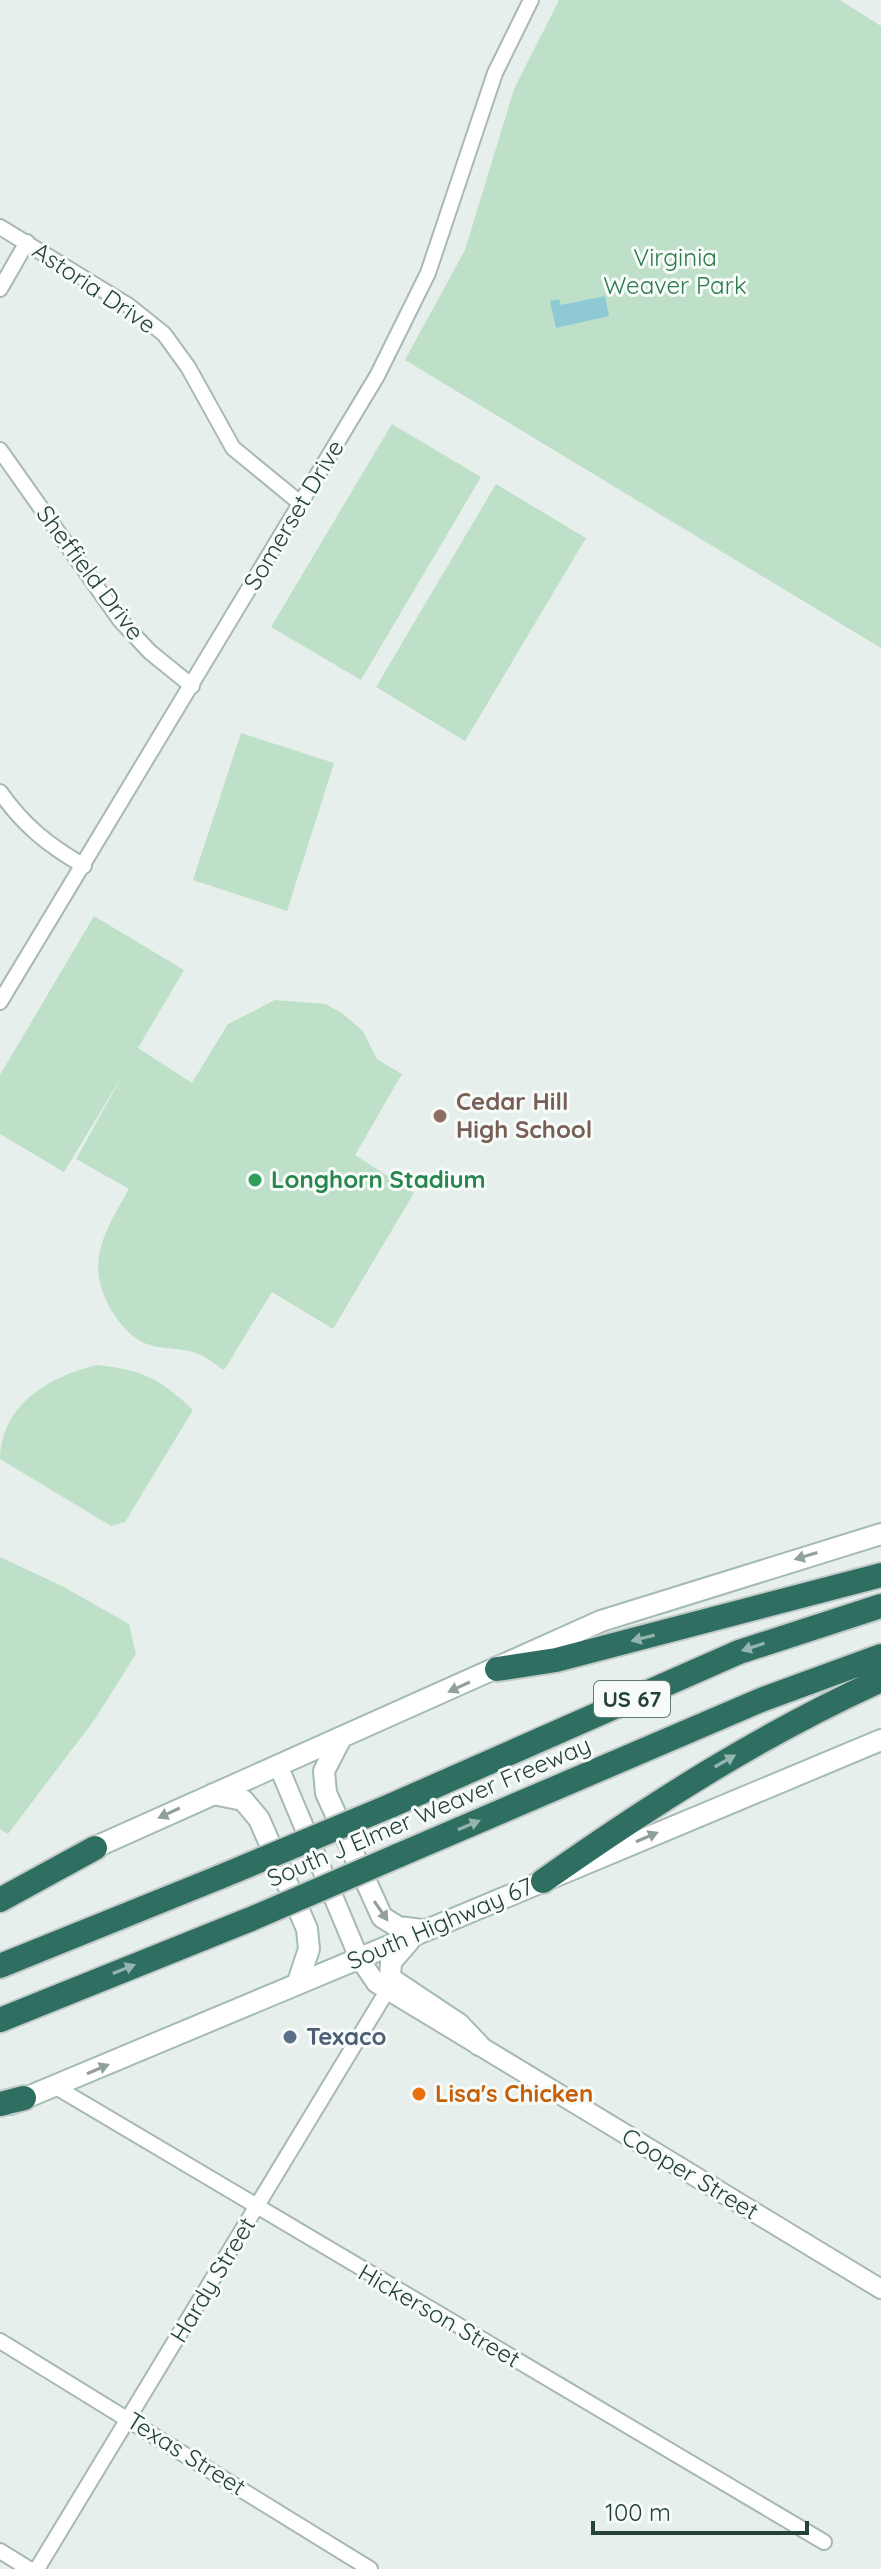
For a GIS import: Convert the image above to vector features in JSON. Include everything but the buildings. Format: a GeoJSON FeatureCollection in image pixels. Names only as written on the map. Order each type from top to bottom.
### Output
{"type":"FeatureCollection","features":[{"type":"Feature","properties":{"kind":"highway"},"geometry":{"type":"LineString","coordinates":[[497,1669],[556,1660],[881,1575]]}},
{"type":"Feature","properties":{"kind":"highway","name":"South J Elmer Weaver Freeway"},"geometry":{"type":"LineString","coordinates":[[0,1966],[390,1806],[739,1652],[881,1606]]}},
{"type":"Feature","properties":{"kind":"highway","name":"South J Elmer Weaver Freeway"},"geometry":{"type":"LineString","coordinates":[[0,2020],[251,1919],[761,1700],[881,1656]]}},
{"type":"Feature","properties":{"kind":"highway"},"geometry":{"type":"LineString","coordinates":[[543,1881],[651,1804],[811,1712],[881,1680]]}},
{"type":"Feature","properties":{"kind":"highway"},"geometry":{"type":"LineString","coordinates":[[0,1900],[95,1848]]}},
{"type":"Feature","properties":{"kind":"highway"},"geometry":{"type":"LineString","coordinates":[[0,2106],[24,2098]]}},
{"type":"Feature","properties":{"kind":"main road"},"geometry":{"type":"LineString","coordinates":[[0,1886],[95,1848],[601,1621],[881,1534]]}},
{"type":"Feature","properties":{"kind":"main road"},"geometry":{"type":"LineString","coordinates":[[341,1738],[324,1771],[326,1793],[382,1917],[398,1927],[422,1930]]}},
{"type":"Feature","properties":{"kind":"main road","name":"South Highway 67"},"geometry":{"type":"LineString","coordinates":[[24,2098],[881,1740]]}},
{"type":"Feature","properties":{"kind":"main road"},"geometry":{"type":"LineString","coordinates":[[212,1794],[243,1800],[259,1819],[310,1940],[298,1982]]}},
{"type":"Feature","properties":{"kind":"main road"},"geometry":{"type":"LineString","coordinates":[[422,1930],[396,1953],[389,1969],[390,1978],[459,2024],[479,2045]]}},
{"type":"Feature","properties":{"kind":"street","name":"Somerset Drive"},"geometry":{"type":"LineString","coordinates":[[0,1002],[377,376],[428,273],[495,73],[531,0]]}},
{"type":"Feature","properties":{"kind":"street","name":"Astoria Drive"},"geometry":{"type":"LineString","coordinates":[[0,227],[129,306],[164,334],[188,367],[233,448],[300,503]]}},
{"type":"Feature","properties":{"kind":"street"},"geometry":{"type":"LineString","coordinates":[[0,289],[27,242]]}},
{"type":"Feature","properties":{"kind":"street","name":"Sheffield Drive"},"geometry":{"type":"LineString","coordinates":[[0,450],[120,620],[150,652],[192,686]]}},
{"type":"Feature","properties":{"kind":"street"},"geometry":{"type":"LineString","coordinates":[[0,792],[19,820],[44,842],[84,866]]}},
{"type":"Feature","properties":{"kind":"street","name":"Cooper Street"},"geometry":{"type":"LineString","coordinates":[[278,1765],[368,1975],[387,1991],[881,2289]]}},
{"type":"Feature","properties":{"kind":"street","name":"Hardy Street"},"geometry":{"type":"LineString","coordinates":[[37,2569],[387,1991]]}},
{"type":"Feature","properties":{"kind":"street","name":"Hickerson Street"},"geometry":{"type":"LineString","coordinates":[[56,2087],[824,2542]]}},
{"type":"Feature","properties":{"kind":"street","name":"Texas Street"},"geometry":{"type":"LineString","coordinates":[[0,2341],[370,2569]]}},
{"type":"Feature","properties":{"kind":"street"},"geometry":{"type":"LineString","coordinates":[[0,2551],[29,2569]]}},
{"type":"Feature","properties":{"kind":"green space","name":"Virginia Weaver Park"},"geometry":{"type":"Polygon","coordinates":[[[559,0],[840,0],[881,26],[881,648],[405,360],[465,250],[514,89],[559,0]]]}},
{"type":"Feature","properties":{"kind":"green space"},"geometry":{"type":"Polygon","coordinates":[[[392,424],[481,477],[361,680],[271,627],[392,424]]]}},
{"type":"Feature","properties":{"kind":"green space"},"geometry":{"type":"Polygon","coordinates":[[[496,484],[586,538],[465,741],[376,687],[496,484]]]}},
{"type":"Feature","properties":{"kind":"green space"},"geometry":{"type":"Polygon","coordinates":[[[241,733],[334,763],[287,911],[193,880],[241,733]]]}},
{"type":"Feature","properties":{"kind":"green space","name":"Longhorn Stadium"},"geometry":{"type":"Polygon","coordinates":[[[94,916],[184,970],[138,1048],[192,1083],[228,1024],[275,1000],[325,1004],[342,1013],[363,1031],[377,1059],[402,1074],[355,1155],[414,1193],[333,1329],[272,1292],[224,1370],[191,1352],[144,1343],[119,1322],[104,1295],[98,1264],[105,1235],[129,1189],[76,1159],[124,1073],[64,1172],[0,1134],[0,1075],[94,916]]]}},
{"type":"Feature","properties":{"kind":"green space"},"geometry":{"type":"Polygon","coordinates":[[[97,1365],[150,1377],[193,1410],[125,1522],[111,1526],[0,1459],[9,1422],[31,1396],[62,1377],[97,1365]]]}},
{"type":"Feature","properties":{"kind":"green space"},"geometry":{"type":"Polygon","coordinates":[[[0,1557],[64,1587],[129,1624],[136,1654],[95,1719],[8,1834],[0,1829],[0,1557]]]}},
{"type":"Feature","properties":{"kind":"water"},"geometry":{"type":"Polygon","coordinates":[[[605,296],[609,316],[556,328],[550,301],[559,299],[561,305],[605,296]]]}},
{"type":"Feature","properties":{"kind":"place","name":"Cedar Hill High School"},"geometry":{"type":"Point","coordinates":[440,1116]}},
{"type":"Feature","properties":{"kind":"place","name":"Longhorn Stadium"},"geometry":{"type":"Point","coordinates":[255,1180]}},
{"type":"Feature","properties":{"kind":"place","name":"Texaco"},"geometry":{"type":"Point","coordinates":[290,2037]}},
{"type":"Feature","properties":{"kind":"place","name":"Lisa's Chicken"},"geometry":{"type":"Point","coordinates":[419,2094]}}]}
